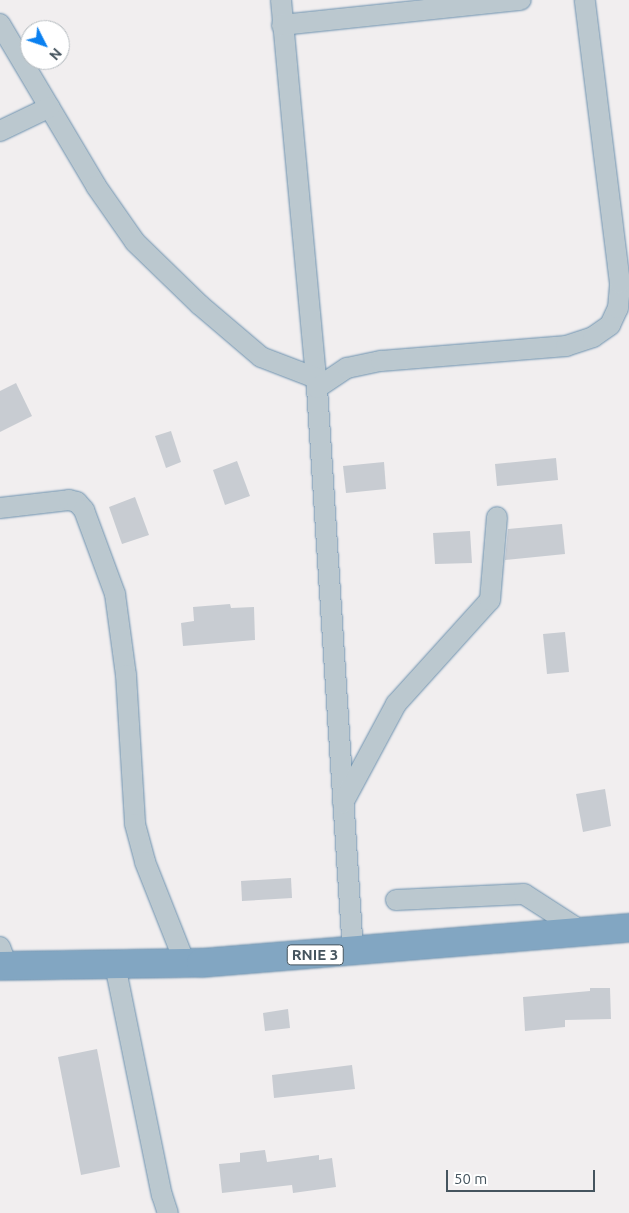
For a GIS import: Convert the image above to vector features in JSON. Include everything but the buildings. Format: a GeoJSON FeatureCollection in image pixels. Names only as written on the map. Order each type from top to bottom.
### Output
{"type":"FeatureCollection","features":[{"type":"Feature","properties":{"kind":"highway","name":"RNIE 3"},"geometry":{"type":"LineString","coordinates":[[2,960],[115,965],[185,963],[353,952],[629,928]]}},
{"type":"Feature","properties":{"kind":"street"},"geometry":{"type":"LineString","coordinates":[[281,0],[316,383],[353,952]]}},
{"type":"Feature","properties":{"kind":"street"},"geometry":{"type":"LineString","coordinates":[[282,25],[422,5],[521,0]]}},
{"type":"Feature","properties":{"kind":"street"},"geometry":{"type":"LineString","coordinates":[[316,383],[347,368],[381,361],[566,346],[593,337],[610,325],[618,308],[620,283],[585,0]]}},
{"type":"Feature","properties":{"kind":"street"},"geometry":{"type":"LineString","coordinates":[[0,24],[96,186],[136,242],[200,305],[261,357],[316,383]]}},
{"type":"Feature","properties":{"kind":"street"},"geometry":{"type":"LineString","coordinates":[[0,131],[50,107]]}},
{"type":"Feature","properties":{"kind":"street"},"geometry":{"type":"LineString","coordinates":[[0,508],[69,500],[77,502],[84,510],[115,594],[126,675],[135,824],[145,862],[185,963]]}},
{"type":"Feature","properties":{"kind":"street"},"geometry":{"type":"LineString","coordinates":[[343,803],[396,704],[490,600],[497,517]]}},
{"type":"Feature","properties":{"kind":"street"},"geometry":{"type":"LineString","coordinates":[[396,900],[524,894],[583,932]]}},
{"type":"Feature","properties":{"kind":"street"},"geometry":{"type":"LineString","coordinates":[[115,965],[162,1195],[168,1213]]}}]}
